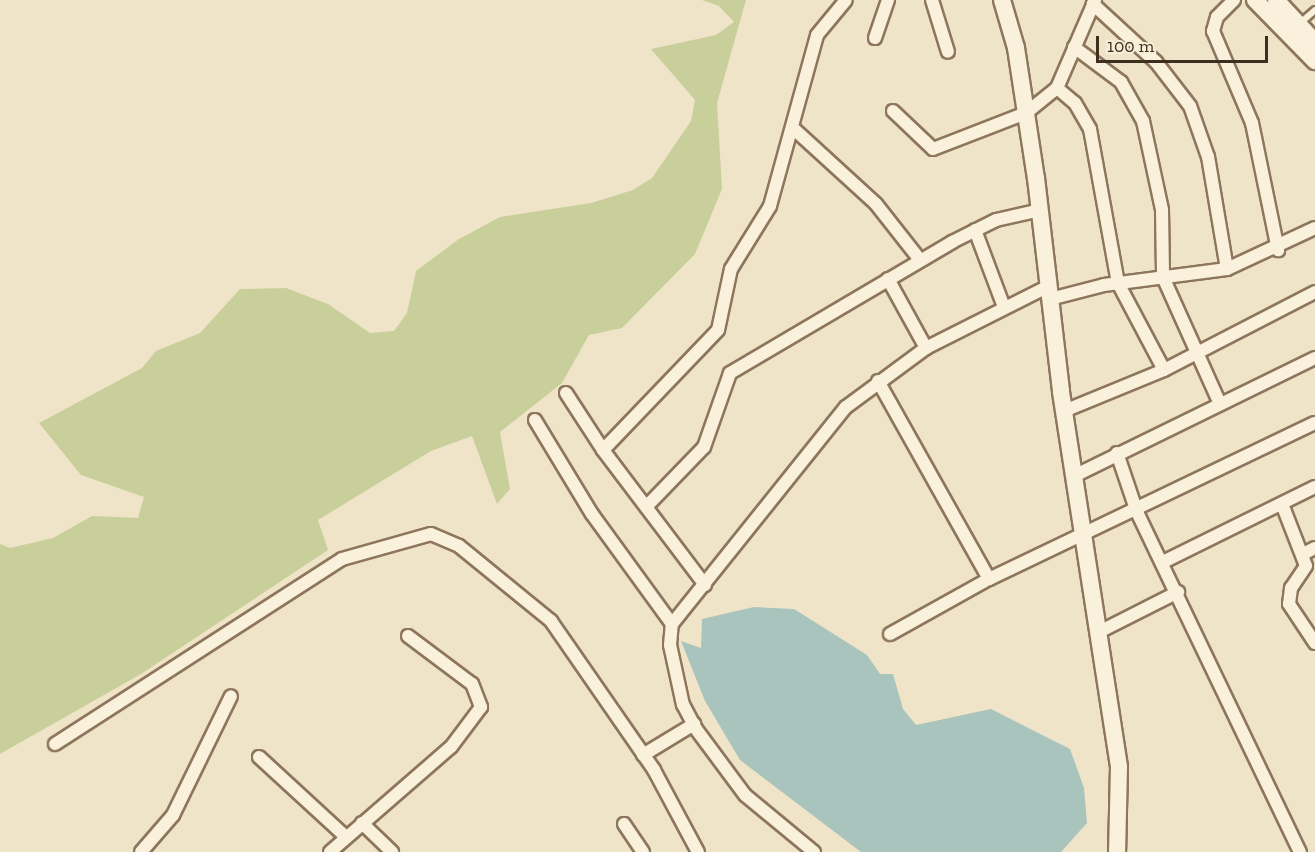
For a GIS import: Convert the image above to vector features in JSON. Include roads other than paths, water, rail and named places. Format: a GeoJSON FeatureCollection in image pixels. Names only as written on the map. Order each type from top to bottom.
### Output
{"type":"FeatureCollection","features":[{"type":"Feature","properties":{"kind":"street"},"geometry":{"type":"LineString","coordinates":[[603,450],[718,330],[732,269],[770,206],[794,129],[817,35],[846,0]]}},
{"type":"Feature","properties":{"kind":"street"},"geometry":{"type":"LineString","coordinates":[[875,38],[888,0]]}},
{"type":"Feature","properties":{"kind":"street"},"geometry":{"type":"LineString","coordinates":[[932,0],[948,52]]}},
{"type":"Feature","properties":{"kind":"street"},"geometry":{"type":"LineString","coordinates":[[1002,0],[1026,113],[1082,538],[1119,767],[1117,852]]}},
{"type":"Feature","properties":{"kind":"street"},"geometry":{"type":"LineString","coordinates":[[1233,0],[1216,17],[1213,31],[1252,123],[1278,250]]}},
{"type":"Feature","properties":{"kind":"street"},"geometry":{"type":"LineString","coordinates":[[1255,0],[1315,61]]}},
{"type":"Feature","properties":{"kind":"street"},"geometry":{"type":"LineString","coordinates":[[1276,0],[1315,42]]}},
{"type":"Feature","properties":{"kind":"street"},"geometry":{"type":"LineString","coordinates":[[893,111],[933,149],[1026,113],[1057,88],[1094,2],[1156,62],[1190,106],[1208,157],[1227,269]]}},
{"type":"Feature","properties":{"kind":"street"},"geometry":{"type":"LineString","coordinates":[[1074,47],[1121,82],[1143,121],[1162,210],[1163,277],[1195,355],[1220,404]]}},
{"type":"Feature","properties":{"kind":"street"},"geometry":{"type":"LineString","coordinates":[[1057,88],[1075,103],[1090,129],[1118,283],[1164,370]]}},
{"type":"Feature","properties":{"kind":"street"},"geometry":{"type":"LineString","coordinates":[[794,129],[868,196],[920,260]]}},
{"type":"Feature","properties":{"kind":"street"},"geometry":{"type":"LineString","coordinates":[[646,507],[704,447],[730,373],[802,336],[888,279],[975,231],[1040,210]]}},
{"type":"Feature","properties":{"kind":"street"},"geometry":{"type":"LineString","coordinates":[[814,852],[745,795],[694,724],[683,705],[670,645],[672,624],[846,407],[878,381],[926,348],[1004,307],[1049,292],[1227,269],[1278,250],[1315,228]]}},
{"type":"Feature","properties":{"kind":"street"},"geometry":{"type":"LineString","coordinates":[[975,231],[1004,307]]}},
{"type":"Feature","properties":{"kind":"street"},"geometry":{"type":"LineString","coordinates":[[888,279],[926,348]]}},
{"type":"Feature","properties":{"kind":"street"},"geometry":{"type":"LineString","coordinates":[[1064,411],[1164,370],[1315,292]]}},
{"type":"Feature","properties":{"kind":"street"},"geometry":{"type":"LineString","coordinates":[[1074,476],[1315,358]]}},
{"type":"Feature","properties":{"kind":"street"},"geometry":{"type":"LineString","coordinates":[[878,381],[989,579]]}},
{"type":"Feature","properties":{"kind":"street"},"geometry":{"type":"LineString","coordinates":[[566,393],[603,450],[705,585]]}},
{"type":"Feature","properties":{"kind":"street"},"geometry":{"type":"LineString","coordinates":[[535,420],[592,514],[672,624]]}},
{"type":"Feature","properties":{"kind":"street"},"geometry":{"type":"LineString","coordinates":[[890,634],[989,579],[1137,512],[1315,423]]}},
{"type":"Feature","properties":{"kind":"street"},"geometry":{"type":"LineString","coordinates":[[1117,453],[1137,512],[1178,592],[1300,852]]}},
{"type":"Feature","properties":{"kind":"street"},"geometry":{"type":"LineString","coordinates":[[1163,562],[1315,487]]}},
{"type":"Feature","properties":{"kind":"street"},"geometry":{"type":"LineString","coordinates":[[1282,504],[1306,566],[1291,588],[1289,604],[1315,643]]}},
{"type":"Feature","properties":{"kind":"street"},"geometry":{"type":"LineString","coordinates":[[54,744],[342,559],[431,534],[459,546],[551,621],[643,755],[698,852]]}},
{"type":"Feature","properties":{"kind":"street"},"geometry":{"type":"LineString","coordinates":[[1303,554],[1315,548]]}},
{"type":"Feature","properties":{"kind":"street"},"geometry":{"type":"LineString","coordinates":[[1097,633],[1178,592]]}},
{"type":"Feature","properties":{"kind":"street"},"geometry":{"type":"LineString","coordinates":[[330,852],[451,747],[482,706],[472,684],[408,636]]}},
{"type":"Feature","properties":{"kind":"street"},"geometry":{"type":"LineString","coordinates":[[141,852],[173,815],[231,696]]}},
{"type":"Feature","properties":{"kind":"street"},"geometry":{"type":"LineString","coordinates":[[643,755],[694,724]]}},
{"type":"Feature","properties":{"kind":"street"},"geometry":{"type":"LineString","coordinates":[[259,757],[346,837]]}},
{"type":"Feature","properties":{"kind":"street"},"geometry":{"type":"LineString","coordinates":[[362,823],[392,852]]}},
{"type":"Feature","properties":{"kind":"street"},"geometry":{"type":"LineString","coordinates":[[624,824],[643,852]]}},
{"type":"Feature","properties":{"kind":"lane"},"geometry":{"type":"LineString","coordinates":[[1299,25],[1315,10]]}},
{"type":"Feature","properties":{"kind":"water"},"geometry":{"type":"Polygon","coordinates":[[[754,607],[794,609],[867,655],[880,674],[893,674],[903,709],[916,725],[991,709],[1070,749],[1084,788],[1087,823],[1061,852],[861,852],[740,760],[705,701],[681,641],[701,648],[702,619],[754,607]]]}}]}
